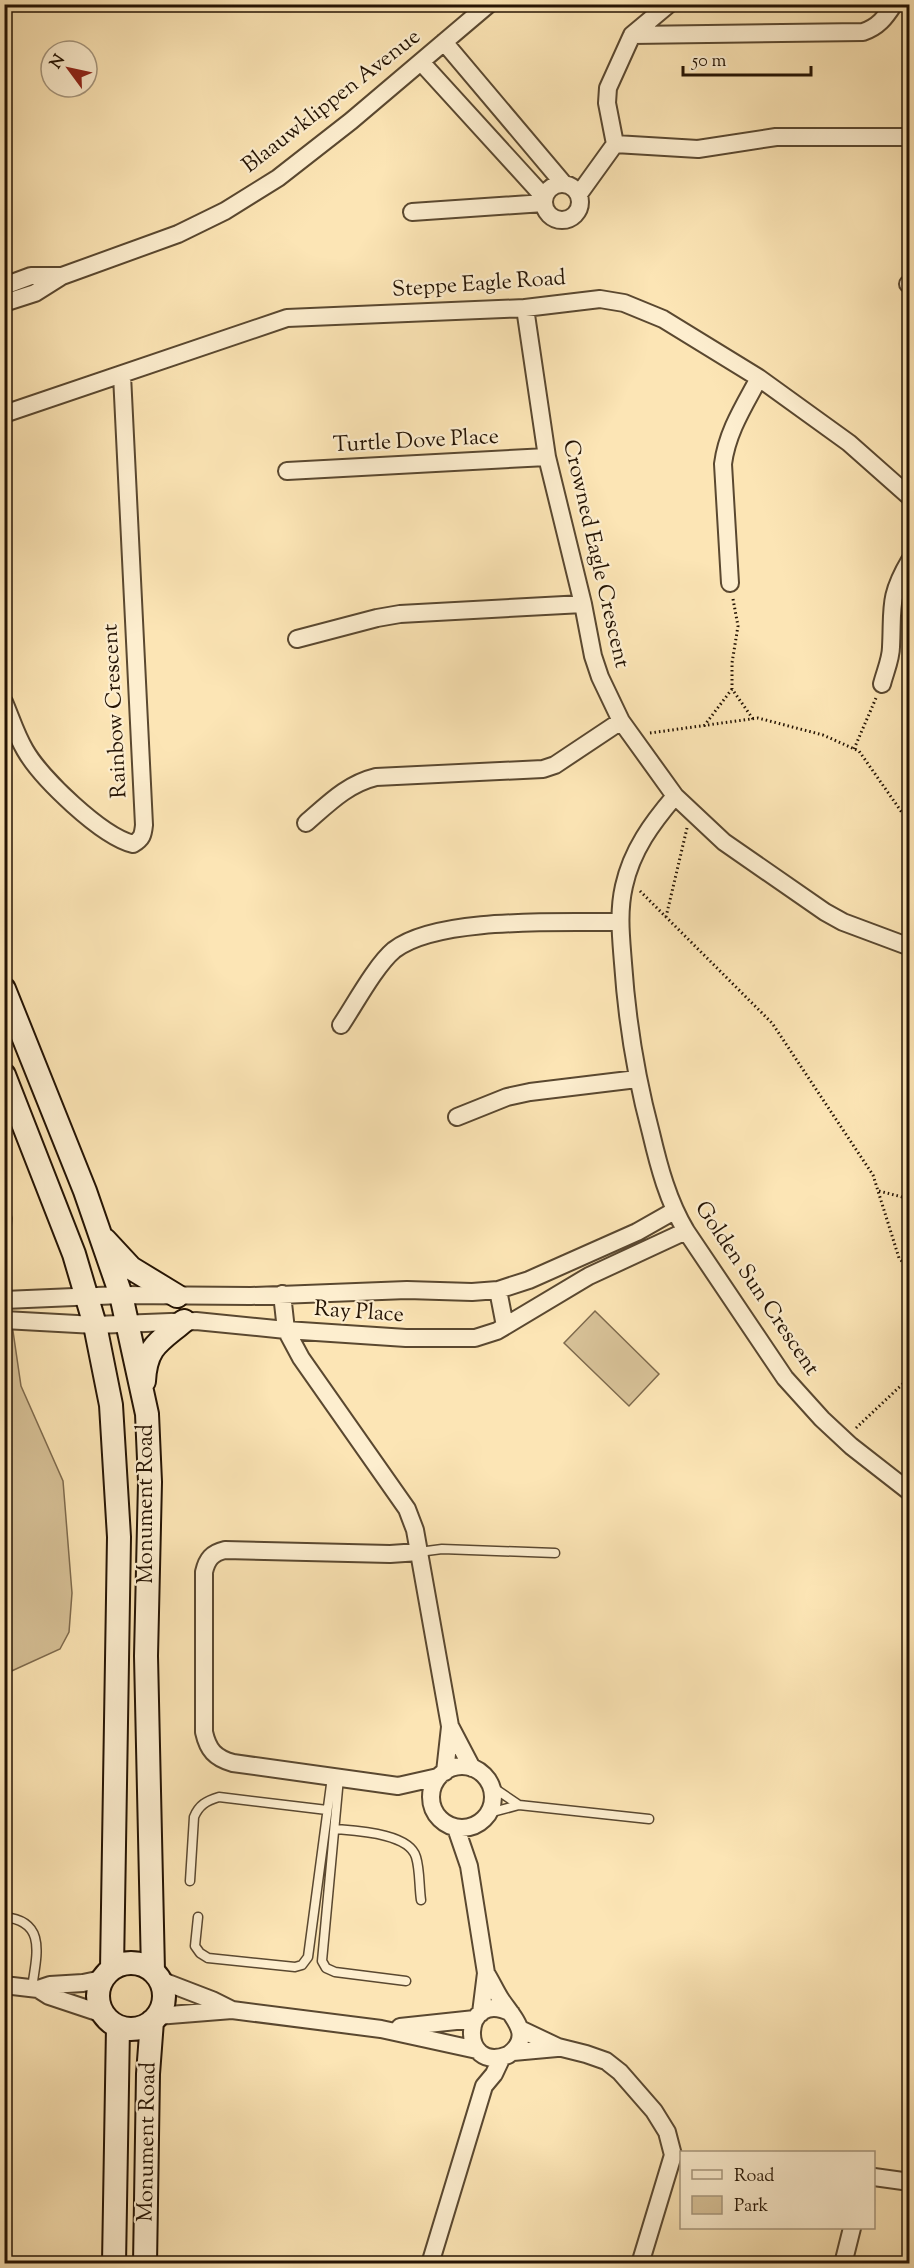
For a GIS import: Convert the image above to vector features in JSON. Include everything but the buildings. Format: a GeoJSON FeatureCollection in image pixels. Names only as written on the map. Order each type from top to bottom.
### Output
{"type":"FeatureCollection","features":[{"type":"Feature","properties":{"kind":"main road","name":"Monument Road"},"geometry":{"type":"LineString","coordinates":[[4,989],[85,1191],[121,1295],[143,1392],[150,1441],[146,1656],[156,1976]]}},
{"type":"Feature","properties":{"kind":"main road","name":"Monument Road"},"geometry":{"type":"LineString","coordinates":[[4,1075],[74,1254],[95,1325],[111,1405],[118,1537],[107,1974]]}},
{"type":"Feature","properties":{"kind":"main road"},"geometry":{"type":"LineString","coordinates":[[97,1230],[132,1268],[177,1296]]}},
{"type":"Feature","properties":{"kind":"main road"},"geometry":{"type":"LineString","coordinates":[[143,1392],[145,1363],[149,1353],[156,1344],[184,1321]]}},
{"type":"Feature","properties":{"kind":"main road"},"geometry":{"type":"LineString","coordinates":[[130,1963],[142,1965],[156,1976],[163,1992],[163,2004],[155,2018],[136,2028],[110,2020],[97,1996],[107,1974],[118,1965],[130,1963]]}},
{"type":"Feature","properties":{"kind":"main road","name":"Monument Road"},"geometry":{"type":"LineString","coordinates":[[145,2264],[148,2074],[155,2018]]}},
{"type":"Feature","properties":{"kind":"main road","name":"Monument Road"},"geometry":{"type":"LineString","coordinates":[[110,2020],[114,2264]]}},
{"type":"Feature","properties":{"kind":"street","name":"Blaauwklippen Avenue"},"geometry":{"type":"LineString","coordinates":[[4,303],[34,292],[62,276],[178,234],[225,211],[278,178],[351,121],[489,4]]}},
{"type":"Feature","properties":{"kind":"street"},"geometry":{"type":"LineString","coordinates":[[579,194],[615,144],[607,103],[608,88],[632,35],[669,4]]}},
{"type":"Feature","properties":{"kind":"street"},"geometry":{"type":"LineString","coordinates":[[632,35],[862,32],[874,28],[884,19],[894,4]]}},
{"type":"Feature","properties":{"kind":"street"},"geometry":{"type":"LineString","coordinates":[[444,42],[563,183]]}},
{"type":"Feature","properties":{"kind":"street"},"geometry":{"type":"LineString","coordinates":[[421,62],[544,200]]}},
{"type":"Feature","properties":{"kind":"street"},"geometry":{"type":"LineString","coordinates":[[615,144],[698,149],[777,137],[909,137]]}},
{"type":"Feature","properties":{"kind":"street"},"geometry":{"type":"LineString","coordinates":[[563,183],[571,185],[579,194],[580,207],[567,220],[554,218],[545,209],[544,200],[551,187],[563,183]]}},
{"type":"Feature","properties":{"kind":"street"},"geometry":{"type":"LineString","coordinates":[[412,212],[544,200]]}},
{"type":"Feature","properties":{"kind":"street","name":"Blaauwklippen Avenue"},"geometry":{"type":"LineString","coordinates":[[4,286],[32,276],[62,276]]}},
{"type":"Feature","properties":{"kind":"street","name":"Steppe Eagle Road"},"geometry":{"type":"LineString","coordinates":[[4,414],[287,318],[525,308],[600,299],[624,303],[663,319],[759,378],[849,443],[909,497]]}},
{"type":"Feature","properties":{"kind":"street","name":"Crowned Eagle Crescent"},"geometry":{"type":"LineString","coordinates":[[525,308],[547,457],[593,656],[600,677],[621,721],[675,796],[724,842],[825,912],[843,922],[909,947]]}},
{"type":"Feature","properties":{"kind":"street","name":"Rainbow Crescent"},"geometry":{"type":"LineString","coordinates":[[4,702],[25,750],[46,777],[112,836],[133,844],[140,840],[144,825],[122,375]]}},
{"type":"Feature","properties":{"kind":"street"},"geometry":{"type":"LineString","coordinates":[[730,583],[723,464],[731,430],[759,378]]}},
{"type":"Feature","properties":{"kind":"street","name":"Turtle Dove Place"},"geometry":{"type":"LineString","coordinates":[[287,471],[547,457]]}},
{"type":"Feature","properties":{"kind":"street"},"geometry":{"type":"LineString","coordinates":[[882,684],[891,649],[891,607],[895,589],[909,560]]}},
{"type":"Feature","properties":{"kind":"street"},"geometry":{"type":"LineString","coordinates":[[297,639],[400,614],[582,604]]}},
{"type":"Feature","properties":{"kind":"street"},"geometry":{"type":"LineString","coordinates":[[306,823],[359,781],[376,777],[543,769],[555,765],[621,721]]}},
{"type":"Feature","properties":{"kind":"street","name":"Golden Sun Crescent"},"geometry":{"type":"LineString","coordinates":[[675,796],[645,833],[633,857],[619,922],[625,998],[637,1079],[660,1169],[674,1210],[686,1231],[785,1378],[844,1439],[909,1492]]}},
{"type":"Feature","properties":{"kind":"street"},"geometry":{"type":"LineString","coordinates":[[341,1025],[384,962],[393,951],[406,942],[434,932],[483,925],[619,922]]}},
{"type":"Feature","properties":{"kind":"street"},"geometry":{"type":"LineString","coordinates":[[457,1118],[507,1097],[637,1079]]}},
{"type":"Feature","properties":{"kind":"street","name":"Ray Place"},"geometry":{"type":"LineString","coordinates":[[4,1300],[121,1295],[498,1290],[529,1280],[637,1232],[674,1210]]}},
{"type":"Feature","properties":{"kind":"street","name":"Ray Place"},"geometry":{"type":"LineString","coordinates":[[4,1320],[95,1325],[184,1321],[406,1338],[474,1338],[497,1331],[589,1276],[686,1231]]}},
{"type":"Feature","properties":{"kind":"street"},"geometry":{"type":"LineString","coordinates":[[605,1246],[612,1266]]}},
{"type":"Feature","properties":{"kind":"street"},"geometry":{"type":"LineString","coordinates":[[498,1290],[505,1326]]}},
{"type":"Feature","properties":{"kind":"street"},"geometry":{"type":"LineString","coordinates":[[282,1294],[286,1330],[301,1358],[390,1483],[407,1509],[415,1530],[450,1726],[461,1751],[472,1767],[480,1772],[491,1786],[493,1795],[489,1813],[476,1825],[466,1828],[456,1827],[440,1819],[432,1803],[431,1794],[442,1774],[450,1726]]}},
{"type":"Feature","properties":{"kind":"street"},"geometry":{"type":"LineString","coordinates":[[418,1552],[390,1554],[225,1550],[217,1552],[206,1563],[204,1572],[204,1732],[209,1750],[216,1757],[233,1763],[335,1778],[398,1785],[442,1774],[454,1767],[472,1767]]}},
{"type":"Feature","properties":{"kind":"street"},"geometry":{"type":"LineString","coordinates":[[398,1785],[432,1803]]}},
{"type":"Feature","properties":{"kind":"street"},"geometry":{"type":"LineString","coordinates":[[469,1866],[476,1825]]}},
{"type":"Feature","properties":{"kind":"street"},"geometry":{"type":"LineString","coordinates":[[456,1827],[469,1866],[486,1973],[478,2016],[470,2035],[479,2052],[484,2086]]}},
{"type":"Feature","properties":{"kind":"street"},"geometry":{"type":"LineString","coordinates":[[430,2264],[484,2086],[519,2041],[520,2029],[517,2020],[500,1998],[486,1973]]}},
{"type":"Feature","properties":{"kind":"street"},"geometry":{"type":"LineString","coordinates":[[4,1985],[35,1988],[84,1983],[107,1974]]}},
{"type":"Feature","properties":{"kind":"street"},"geometry":{"type":"LineString","coordinates":[[156,1976],[232,2010]]}},
{"type":"Feature","properties":{"kind":"street"},"geometry":{"type":"LineString","coordinates":[[35,1988],[49,1996],[110,2020]]}},
{"type":"Feature","properties":{"kind":"street"},"geometry":{"type":"LineString","coordinates":[[381,2029],[478,2016],[496,2008],[511,2013]]}},
{"type":"Feature","properties":{"kind":"street"},"geometry":{"type":"LineString","coordinates":[[155,2018],[232,2010],[381,2029],[479,2052],[491,2058],[558,2047]]}},
{"type":"Feature","properties":{"kind":"street"},"geometry":{"type":"LineString","coordinates":[[520,2029],[558,2047],[606,2061],[620,2072],[654,2111],[667,2132],[677,2155],[640,2264]]}},
{"type":"Feature","properties":{"kind":"street"},"geometry":{"type":"LineString","coordinates":[[875,2178],[909,2182]]}},
{"type":"Feature","properties":{"kind":"street"},"geometry":{"type":"LineString","coordinates":[[843,2264],[852,2229]]}},
{"type":"Feature","properties":{"kind":"lane"},"geometry":{"type":"LineString","coordinates":[[418,1552],[442,1549],[555,1553]]}},
{"type":"Feature","properties":{"kind":"lane"},"geometry":{"type":"LineString","coordinates":[[198,1917],[195,1946],[208,1958],[295,1967],[302,1965],[309,1956],[327,1810],[335,1778]]}},
{"type":"Feature","properties":{"kind":"lane"},"geometry":{"type":"LineString","coordinates":[[335,1778],[335,1829],[322,1961],[326,1968],[335,1972],[406,1981]]}},
{"type":"Feature","properties":{"kind":"lane"},"geometry":{"type":"LineString","coordinates":[[491,1786],[519,1805]]}},
{"type":"Feature","properties":{"kind":"lane"},"geometry":{"type":"LineString","coordinates":[[190,1881],[194,1817],[197,1809],[206,1801],[219,1797],[327,1810]]}},
{"type":"Feature","properties":{"kind":"lane"},"geometry":{"type":"LineString","coordinates":[[489,1813],[519,1805],[649,1819]]}},
{"type":"Feature","properties":{"kind":"lane"},"geometry":{"type":"LineString","coordinates":[[335,1829],[392,1837],[410,1848],[416,1856],[421,1900]]}},
{"type":"Feature","properties":{"kind":"lane"},"geometry":{"type":"LineString","coordinates":[[4,1917],[24,1921],[36,1938],[35,1988]]}},
{"type":"Feature","properties":{"kind":"path"},"geometry":{"type":"LineString","coordinates":[[730,583],[738,626],[732,663],[732,689],[753,719]]}},
{"type":"Feature","properties":{"kind":"path"},"geometry":{"type":"LineString","coordinates":[[854,749],[882,684]]}},
{"type":"Feature","properties":{"kind":"path"},"geometry":{"type":"LineString","coordinates":[[704,726],[732,689]]}},
{"type":"Feature","properties":{"kind":"path"},"geometry":{"type":"LineString","coordinates":[[631,736],[758,718],[823,735],[859,751],[909,824]]}},
{"type":"Feature","properties":{"kind":"path"},"geometry":{"type":"LineString","coordinates":[[666,917],[691,811]]}},
{"type":"Feature","properties":{"kind":"path"},"geometry":{"type":"LineString","coordinates":[[627,877],[772,1023],[873,1175],[898,1258],[909,1270]]}},
{"type":"Feature","properties":{"kind":"path"},"geometry":{"type":"LineString","coordinates":[[878,1191],[909,1199]]}},
{"type":"Feature","properties":{"kind":"path"},"geometry":{"type":"LineString","coordinates":[[844,1439],[909,1379]]}},
{"type":"Feature","properties":{"kind":"green space"},"geometry":{"type":"Polygon","coordinates":[[[4,1186],[12,1218],[6,1283],[21,1386],[63,1481],[72,1593],[69,1632],[60,1649],[5,1674],[4,1186]]]}},
{"type":"Feature","properties":{"kind":"green space"},"geometry":{"type":"Polygon","coordinates":[[[595,1311],[659,1374],[629,1406],[564,1343],[595,1311]]]}}]}
